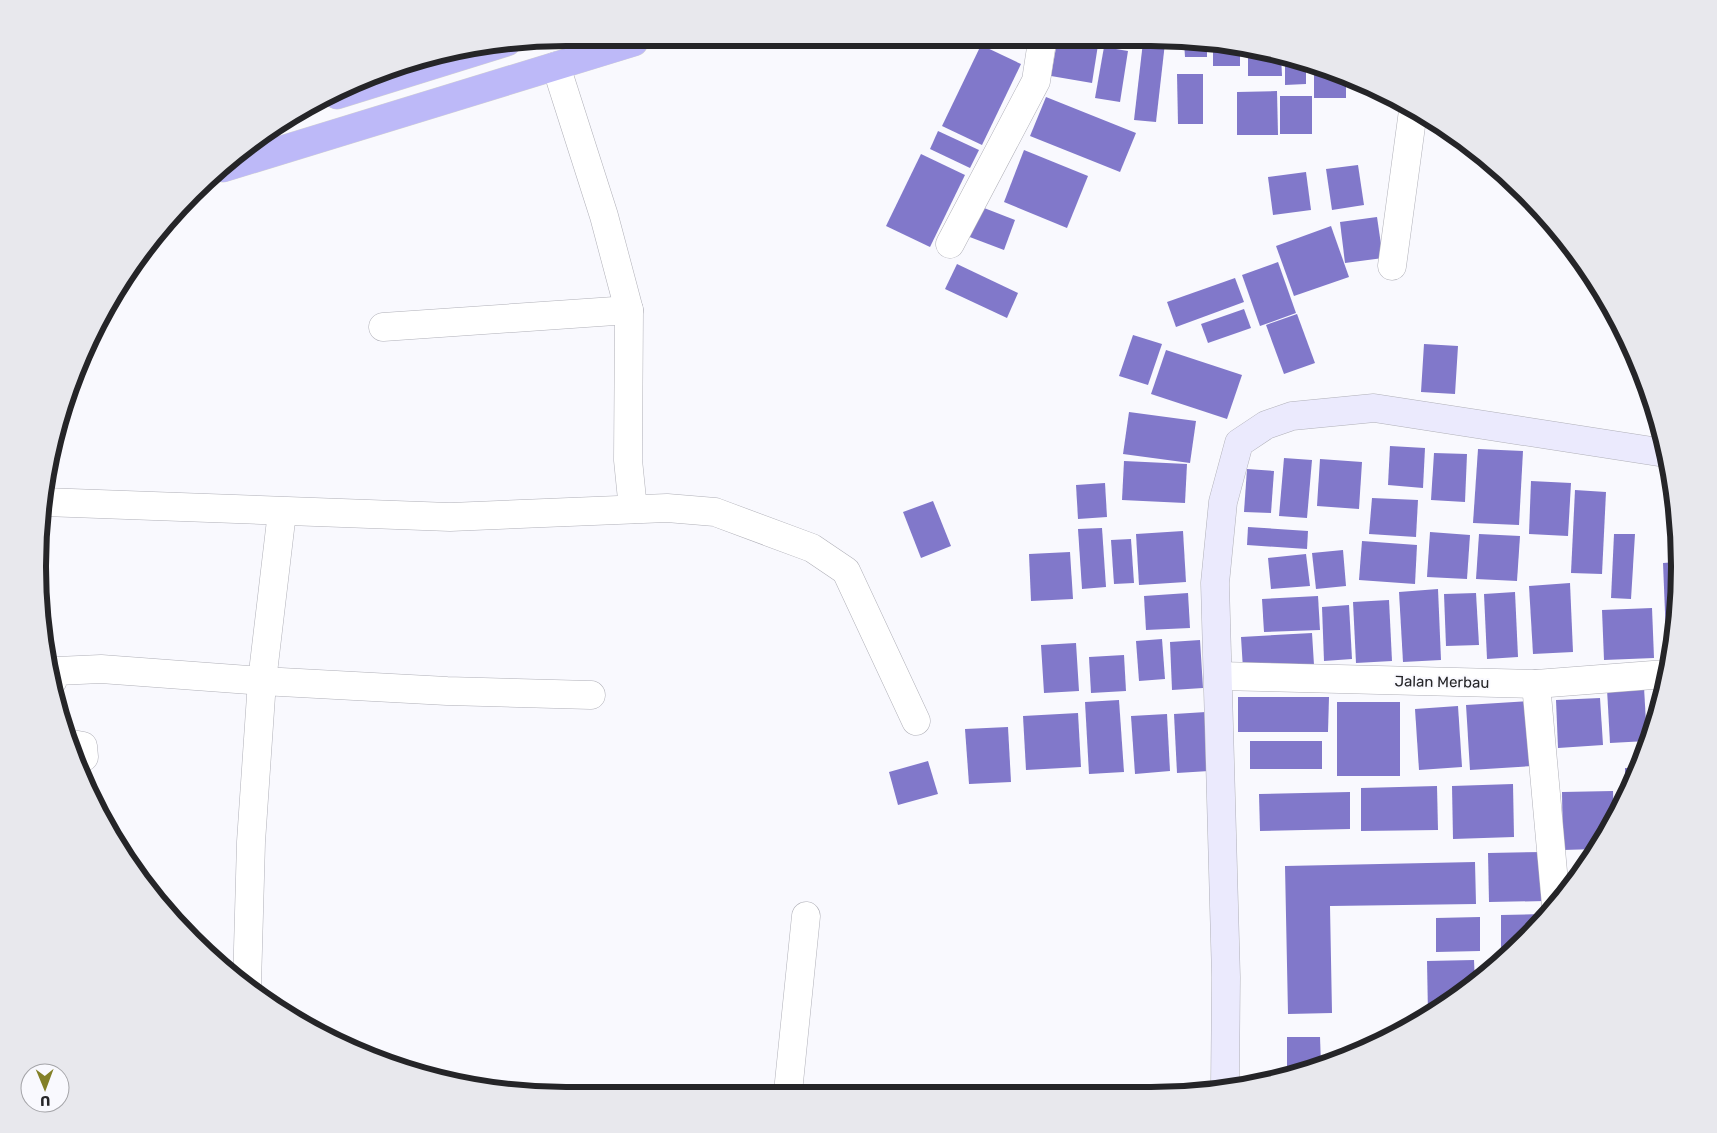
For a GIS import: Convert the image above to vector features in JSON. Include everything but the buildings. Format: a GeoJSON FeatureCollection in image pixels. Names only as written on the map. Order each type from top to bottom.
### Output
{"type":"FeatureCollection","features":[{"type":"Feature","properties":{"kind":"highway"},"geometry":{"type":"LineString","coordinates":[[238,163],[621,46]]}},
{"type":"Feature","properties":{"kind":"highway"},"geometry":{"type":"LineString","coordinates":[[376,82],[450,60]]}},
{"type":"Feature","properties":{"kind":"street"},"geometry":{"type":"LineString","coordinates":[[950,244],[1036,81],[1041,46]]}},
{"type":"Feature","properties":{"kind":"street"},"geometry":{"type":"LineString","coordinates":[[556,66],[604,216],[629,310],[628,460],[633,509]]}},
{"type":"Feature","properties":{"kind":"street"},"geometry":{"type":"LineString","coordinates":[[1392,266],[1412,117]]}},
{"type":"Feature","properties":{"kind":"street"},"geometry":{"type":"LineString","coordinates":[[383,326],[629,310]]}},
{"type":"Feature","properties":{"kind":"street"},"geometry":{"type":"LineString","coordinates":[[1224,1081],[1226,977],[1215,583],[1223,502],[1239,443],[1266,425],[1292,416],[1374,408],[1658,452]]}},
{"type":"Feature","properties":{"kind":"street"},"geometry":{"type":"LineString","coordinates":[[51,502],[450,517],[667,508],[715,512],[812,548],[846,571],[916,721]]}},
{"type":"Feature","properties":{"kind":"street"},"geometry":{"type":"LineString","coordinates":[[247,977],[251,842],[262,682],[282,512]]}},
{"type":"Feature","properties":{"kind":"street"},"geometry":{"type":"LineString","coordinates":[[57,671],[87,669],[262,682],[447,691],[591,695]]}},
{"type":"Feature","properties":{"kind":"street","name":"Jalan Merbau"},"geometry":{"type":"LineString","coordinates":[[1218,676],[1536,684],[1659,675]]}},
{"type":"Feature","properties":{"kind":"street"},"geometry":{"type":"LineString","coordinates":[[1536,684],[1555,893]]}},
{"type":"Feature","properties":{"kind":"street"},"geometry":{"type":"LineString","coordinates":[[789,1087],[806,916]]}}]}
